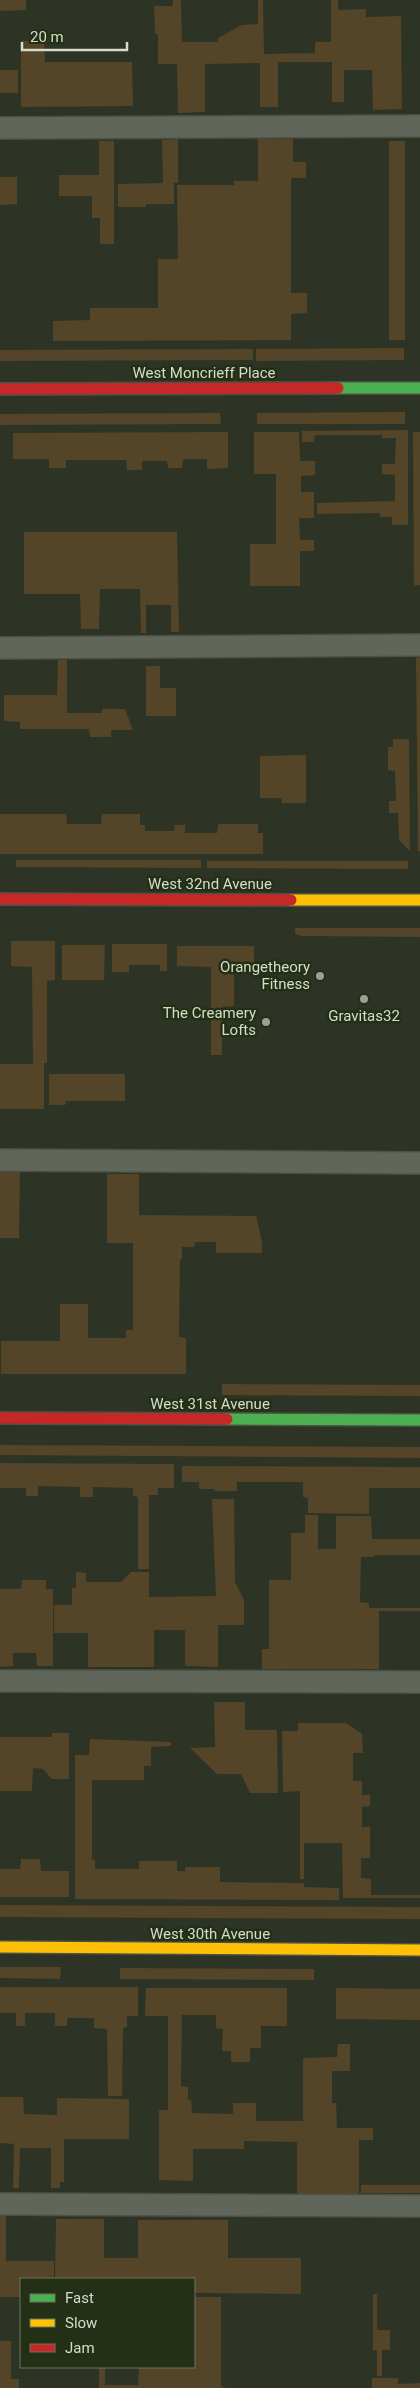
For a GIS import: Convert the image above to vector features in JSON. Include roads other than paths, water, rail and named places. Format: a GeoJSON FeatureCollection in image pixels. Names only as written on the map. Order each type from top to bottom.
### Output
{"type":"FeatureCollection","features":[{"type":"Feature","properties":{"kind":"street","name":"West Moncrieff Place"},"geometry":{"type":"LineString","coordinates":[[0,389],[414,388]]}},
{"type":"Feature","properties":{"kind":"street","name":"West 32nd Avenue"},"geometry":{"type":"LineString","coordinates":[[0,899],[420,900]]}},
{"type":"Feature","properties":{"kind":"street","name":"West 31st Avenue"},"geometry":{"type":"LineString","coordinates":[[0,1418],[420,1420]]}},
{"type":"Feature","properties":{"kind":"street","name":"West 30th Avenue"},"geometry":{"type":"LineString","coordinates":[[0,1947],[420,1950]]}},
{"type":"Feature","properties":{"kind":"lane"},"geometry":{"type":"LineString","coordinates":[[0,128],[420,126]]}},
{"type":"Feature","properties":{"kind":"lane"},"geometry":{"type":"LineString","coordinates":[[0,648],[420,645]]}},
{"type":"Feature","properties":{"kind":"lane"},"geometry":{"type":"LineString","coordinates":[[0,1160],[420,1163]]}},
{"type":"Feature","properties":{"kind":"lane"},"geometry":{"type":"LineString","coordinates":[[0,1681],[420,1682]]}},
{"type":"Feature","properties":{"kind":"lane"},"geometry":{"type":"LineString","coordinates":[[0,2204],[420,2206]]}},
{"type":"Feature","properties":{"kind":"place","name":"Orangetheory Fitness"},"geometry":{"type":"Point","coordinates":[320,976]}},
{"type":"Feature","properties":{"kind":"place","name":"Gravitas32"},"geometry":{"type":"Point","coordinates":[364,999]}},
{"type":"Feature","properties":{"kind":"place","name":"The Creamery Lofts"},"geometry":{"type":"Point","coordinates":[266,1022]}}]}
